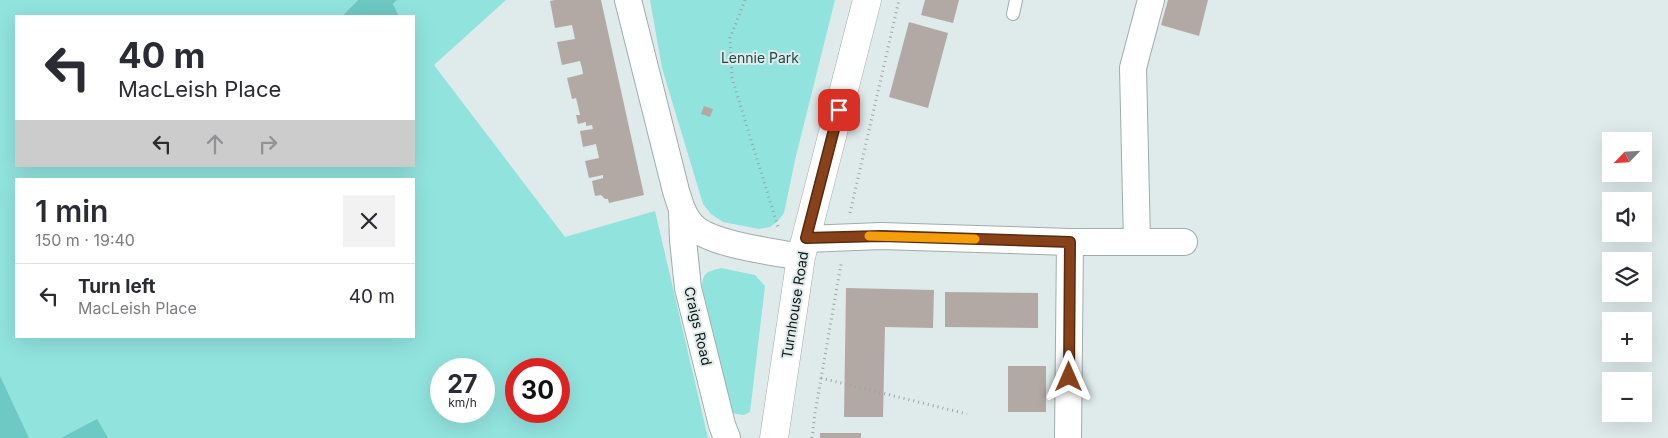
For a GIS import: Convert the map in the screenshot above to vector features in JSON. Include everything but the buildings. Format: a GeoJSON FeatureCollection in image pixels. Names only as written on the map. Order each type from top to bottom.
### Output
{"type":"FeatureCollection","features":[{"type":"Feature","properties":{"kind":"street","name":"Craigs Road"},"geometry":{"type":"LineString","coordinates":[[628,0],[682,211],[688,288],[722,425],[727,438]]}},
{"type":"Feature","properties":{"kind":"street","name":"Turnhouse Road"},"geometry":{"type":"LineString","coordinates":[[774,438],[798,250],[867,0]]}},
{"type":"Feature","properties":{"kind":"street"},"geometry":{"type":"LineString","coordinates":[[1137,242],[1133,68],[1151,0]]}},
{"type":"Feature","properties":{"kind":"street","name":"Craigs Road"},"geometry":{"type":"LineString","coordinates":[[682,211],[693,227],[705,236],[728,243],[798,250],[881,236],[1070,242],[1184,242]]}},
{"type":"Feature","properties":{"kind":"street"},"geometry":{"type":"LineString","coordinates":[[1068,438],[1070,242]]}},
{"type":"Feature","properties":{"kind":"lane"},"geometry":{"type":"LineString","coordinates":[[1012,14],[1016,0]]}},
{"type":"Feature","properties":{"kind":"path"},"geometry":{"type":"LineString","coordinates":[[745,0],[730,38],[732,78],[798,250]]}},
{"type":"Feature","properties":{"kind":"path"},"geometry":{"type":"LineString","coordinates":[[821,378],[967,414]]}},
{"type":"Feature","properties":{"kind":"green space"},"geometry":{"type":"Polygon","coordinates":[[[0,0],[358,0],[343,15],[15,15],[15,167],[415,167],[415,15],[398,15],[393,4],[397,0],[506,0],[434,65],[565,237],[655,211],[708,438],[0,438],[0,0]]]}},
{"type":"Feature","properties":{"kind":"green space","name":"Lennie Park"},"geometry":{"type":"Polygon","coordinates":[[[650,0],[835,0],[795,160],[784,213],[770,227],[759,229],[723,222],[711,214],[703,204],[662,68],[650,0]]]}},
{"type":"Feature","properties":{"kind":"green space"},"geometry":{"type":"Polygon","coordinates":[[[721,268],[755,275],[765,286],[750,412],[744,415],[731,413],[702,287],[707,273],[721,268]]]}},
{"type":"Feature","properties":{"kind":"shaded area"},"geometry":{"type":"Polygon","coordinates":[[[358,0],[397,0],[393,4],[398,15],[343,15],[358,0]]]}},
{"type":"Feature","properties":{"kind":"shaded area"},"geometry":{"type":"Polygon","coordinates":[[[0,376],[29,438],[0,438],[0,376]]]}},
{"type":"Feature","properties":{"kind":"shaded area"},"geometry":{"type":"Polygon","coordinates":[[[97,419],[108,438],[61,438],[97,419]]]}},
{"type":"Feature","properties":{"kind":"slow traffic"},"geometry":{"type":"LineString","coordinates":[[869,236],[975,239]]}},
{"type":"Feature","properties":{"kind":"route"},"geometry":{"type":"LineString","coordinates":[[839,110],[806,238],[881,236],[1070,242],[1069,377]]}}]}
